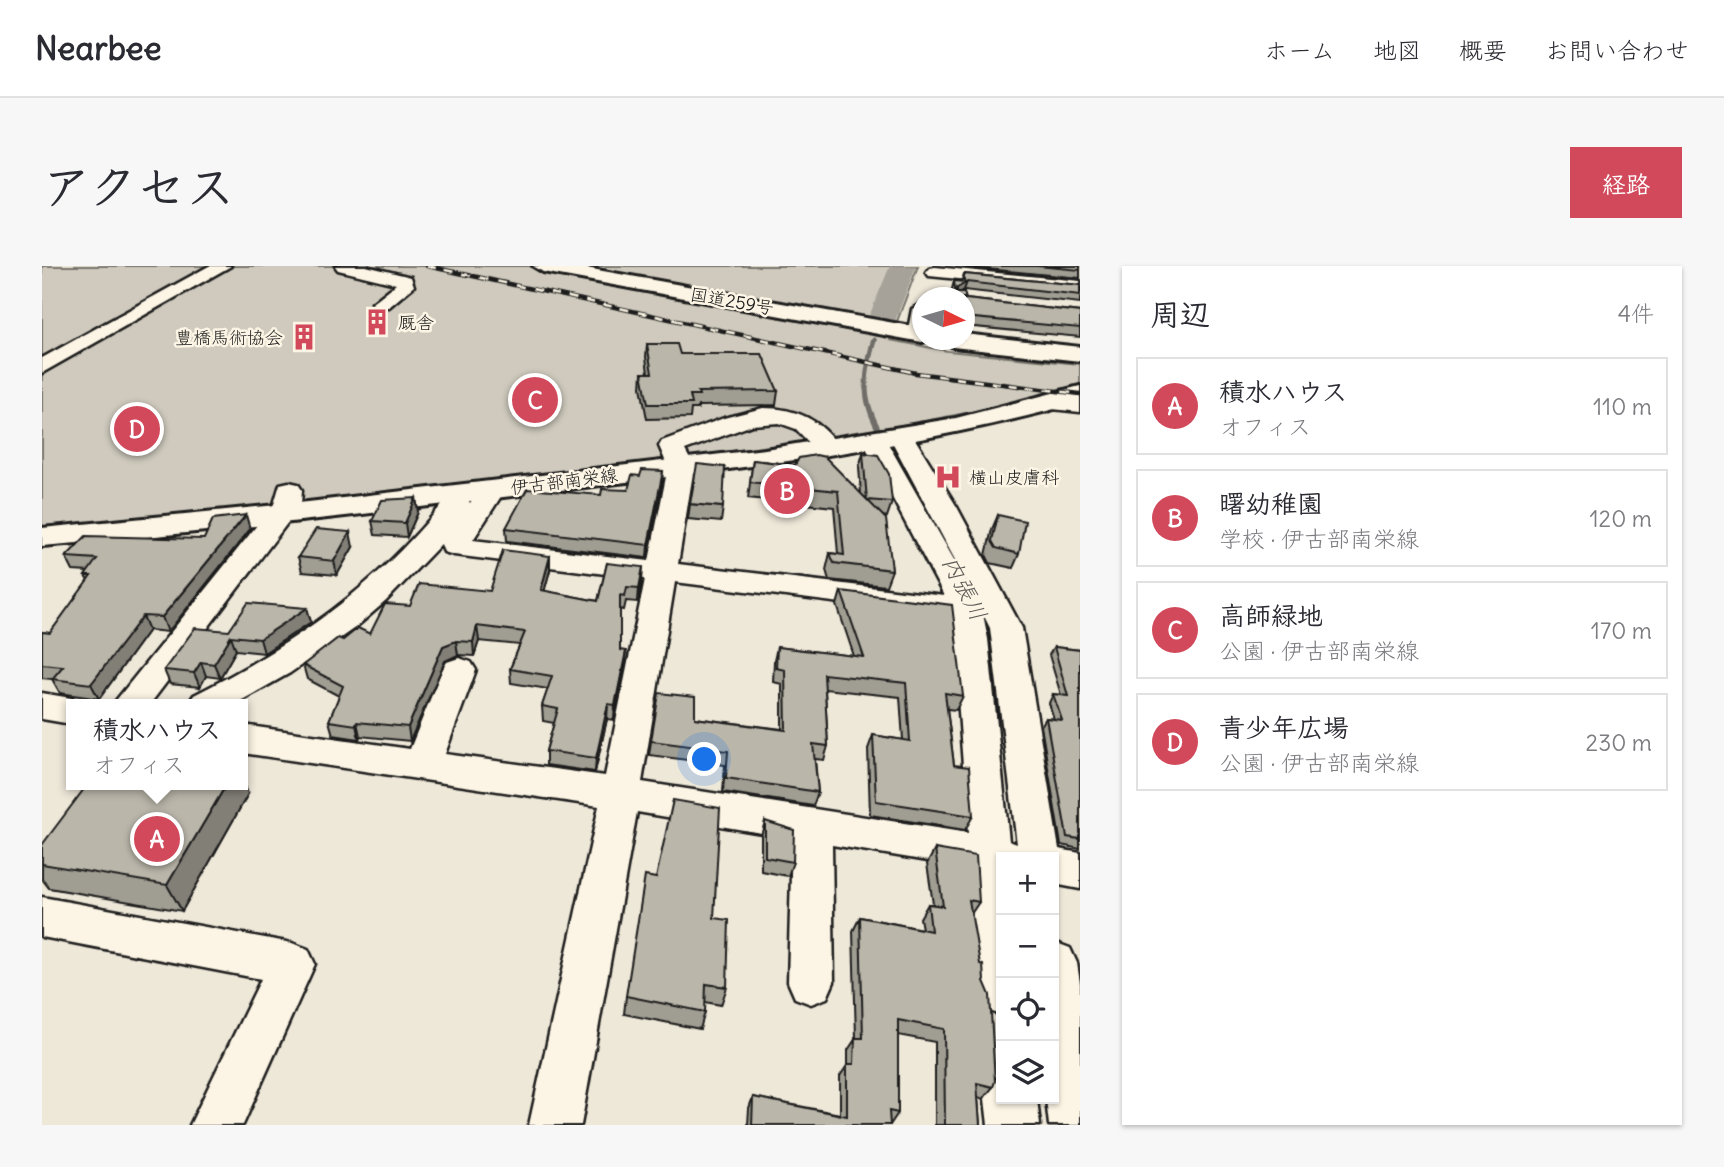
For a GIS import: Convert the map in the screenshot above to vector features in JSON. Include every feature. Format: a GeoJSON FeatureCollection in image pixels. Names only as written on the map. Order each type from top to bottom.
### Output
{"type":"FeatureCollection","features":[{"type":"Feature","properties":{"kind":"main road","name":"国道259号"},"geometry":{"type":"LineString","coordinates":[[542,266],[912,334]]}},
{"type":"Feature","properties":{"kind":"main road"},"geometry":{"type":"LineString","coordinates":[[975,342],[1080,354]]}},
{"type":"Feature","properties":{"kind":"main road","name":"伊古部南栄線"},"geometry":{"type":"LineString","coordinates":[[42,537],[283,502],[478,491],[828,448],[890,438],[1051,403],[1080,394]]}},
{"type":"Feature","properties":{"kind":"street"},"geometry":{"type":"LineString","coordinates":[[42,367],[222,266]]}},
{"type":"Feature","properties":{"kind":"street"},"geometry":{"type":"LineString","coordinates":[[344,266],[405,281],[405,286],[382,303]]}},
{"type":"Feature","properties":{"kind":"street"},"geometry":{"type":"LineString","coordinates":[[931,287],[936,269],[1080,286]]}},
{"type":"Feature","properties":{"kind":"street"},"geometry":{"type":"LineString","coordinates":[[1051,403],[1080,405]]}},
{"type":"Feature","properties":{"kind":"street"},"geometry":{"type":"LineString","coordinates":[[555,1125],[621,794],[681,467],[671,446],[694,441],[746,417],[798,419],[828,448]]}},
{"type":"Feature","properties":{"kind":"street"},"geometry":{"type":"LineString","coordinates":[[890,438],[966,608],[972,639],[997,852]]}},
{"type":"Feature","properties":{"kind":"street"},"geometry":{"type":"LineString","coordinates":[[890,438],[943,506],[1006,628],[1039,852]]}},
{"type":"Feature","properties":{"kind":"street"},"geometry":{"type":"LineString","coordinates":[[478,491],[454,545],[966,608]]}},
{"type":"Feature","properties":{"kind":"street"},"geometry":{"type":"LineString","coordinates":[[215,699],[297,655],[344,622],[422,551],[478,491]]}},
{"type":"Feature","properties":{"kind":"street"},"geometry":{"type":"LineString","coordinates":[[135,699],[283,502]]}},
{"type":"Feature","properties":{"kind":"street"},"geometry":{"type":"LineString","coordinates":[[421,767],[459,670]]}},
{"type":"Feature","properties":{"kind":"street"},"geometry":{"type":"LineString","coordinates":[[42,706],[66,710]]}},
{"type":"Feature","properties":{"kind":"street"},"geometry":{"type":"LineString","coordinates":[[248,740],[621,794],[996,856]]}},
{"type":"Feature","properties":{"kind":"street"},"geometry":{"type":"LineString","coordinates":[[811,982],[812,825]]}},
{"type":"Feature","properties":{"kind":"street"},"geometry":{"type":"LineString","coordinates":[[1059,867],[1080,870]]}},
{"type":"Feature","properties":{"kind":"street"},"geometry":{"type":"LineString","coordinates":[[999,915],[1001,978]]}},
{"type":"Feature","properties":{"kind":"street"},"geometry":{"type":"LineString","coordinates":[[42,917],[292,964],[216,1125]]}},
{"type":"Feature","properties":{"kind":"street"},"geometry":{"type":"LineString","coordinates":[[1056,978],[1075,1125]]}},
{"type":"Feature","properties":{"kind":"street"},"geometry":{"type":"LineString","coordinates":[[1012,1104],[1014,1125]]}},
{"type":"Feature","properties":{"kind":"shaded area"},"geometry":{"type":"Polygon","coordinates":[[[42,266],[918,266],[890,340],[912,344],[912,350],[943,350],[1080,364],[1080,387],[934,419],[787,444],[210,512],[42,526],[42,266]]]}},
{"type":"Feature","properties":{"kind":"building"},"geometry":{"type":"Polygon","coordinates":[[[1037,266],[1080,266],[1080,270],[1037,266]]]}},
{"type":"Feature","properties":{"kind":"building"},"geometry":{"type":"Polygon","coordinates":[[[964,274],[1080,285],[1080,295],[967,282],[955,287],[954,281],[964,282],[964,274]]]}},
{"type":"Feature","properties":{"kind":"building"},"geometry":{"type":"Polygon","coordinates":[[[975,300],[1080,312],[1080,328],[975,318],[975,300]]]}},
{"type":"Feature","properties":{"kind":"building"},"geometry":{"type":"Polygon","coordinates":[[[647,344],[677,344],[680,354],[762,354],[778,391],[698,392],[699,395],[690,395],[692,404],[648,404],[642,373],[652,373],[647,344]]]}},
{"type":"Feature","properties":{"kind":"building"},"geometry":{"type":"Polygon","coordinates":[[[863,453],[878,455],[889,474],[892,502],[867,500],[863,453]]]}},
{"type":"Feature","properties":{"kind":"building"},"geometry":{"type":"Polygon","coordinates":[[[816,455],[825,457],[886,519],[892,570],[834,563],[830,553],[844,555],[838,491],[750,482],[753,460],[795,465],[799,458],[816,455]]]}},
{"type":"Feature","properties":{"kind":"building"},"geometry":{"type":"Polygon","coordinates":[[[697,464],[725,467],[723,507],[690,504],[697,464]]]}},
{"type":"Feature","properties":{"kind":"building"},"geometry":{"type":"Polygon","coordinates":[[[642,470],[663,471],[648,545],[506,528],[527,489],[601,495],[602,489],[628,490],[632,475],[640,476],[642,470]]]}},
{"type":"Feature","properties":{"kind":"building"},"geometry":{"type":"Polygon","coordinates":[[[416,498],[405,523],[372,521],[382,500],[416,498]]]}},
{"type":"Feature","properties":{"kind":"building"},"geometry":{"type":"Polygon","coordinates":[[[246,515],[162,617],[143,616],[91,684],[52,679],[63,666],[42,664],[42,632],[50,633],[91,576],[85,576],[97,559],[66,557],[86,536],[204,539],[213,519],[246,515]]]}},
{"type":"Feature","properties":{"kind":"building"},"geometry":{"type":"Polygon","coordinates":[[[998,515],[1025,521],[1019,554],[996,548],[992,541],[998,515]]]}},
{"type":"Feature","properties":{"kind":"building"},"geometry":{"type":"Polygon","coordinates":[[[316,529],[350,532],[334,561],[298,557],[316,529]]]}},
{"type":"Feature","properties":{"kind":"building"},"geometry":{"type":"Polygon","coordinates":[[[503,550],[550,556],[541,590],[598,601],[607,563],[643,567],[639,588],[627,587],[625,596],[620,595],[620,650],[626,651],[615,705],[608,704],[596,758],[546,751],[558,709],[542,706],[552,676],[510,669],[525,632],[477,626],[473,642],[456,641],[443,646],[408,727],[329,721],[343,686],[303,665],[338,638],[343,640],[358,628],[370,634],[385,604],[410,606],[419,584],[490,591],[503,550]]]}},
{"type":"Feature","properties":{"kind":"building"},"geometry":{"type":"Polygon","coordinates":[[[841,591],[952,605],[963,696],[945,693],[954,765],[969,767],[973,816],[876,801],[873,735],[910,741],[906,683],[824,674],[828,746],[813,744],[818,792],[726,778],[728,751],[651,741],[659,693],[695,697],[695,718],[786,730],[785,670],[776,668],[777,647],[864,657],[841,591]]]}},
{"type":"Feature","properties":{"kind":"building"},"geometry":{"type":"Polygon","coordinates":[[[248,603],[307,608],[260,639],[231,636],[214,664],[201,662],[194,673],[164,670],[195,628],[229,631],[248,603]]]}},
{"type":"Feature","properties":{"kind":"building"},"geometry":{"type":"Polygon","coordinates":[[[1054,647],[1080,650],[1080,839],[1067,837],[1046,718],[1062,720],[1053,694],[1068,696],[1054,647]]]}},
{"type":"Feature","properties":{"kind":"building"},"geometry":{"type":"Polygon","coordinates":[[[83,790],[223,790],[167,885],[42,864],[42,845],[83,790]]]}},
{"type":"Feature","properties":{"kind":"building"},"geometry":{"type":"Polygon","coordinates":[[[673,800],[720,808],[714,918],[729,920],[727,987],[706,984],[705,1012],[626,996],[645,876],[656,878],[673,800]]]}},
{"type":"Feature","properties":{"kind":"building"},"geometry":{"type":"Polygon","coordinates":[[[765,821],[794,830],[793,862],[765,857],[765,821]]]}},
{"type":"Feature","properties":{"kind":"building"},"geometry":{"type":"Polygon","coordinates":[[[935,849],[976,856],[979,902],[969,900],[980,964],[983,965],[984,981],[990,995],[995,1081],[993,1087],[977,1083],[980,1125],[945,1125],[944,1029],[898,1020],[898,1113],[889,1111],[890,1125],[752,1125],[753,1097],[847,1116],[847,1064],[854,1064],[855,1038],[863,1038],[860,917],[931,931],[928,904],[943,906],[935,849]]]}},
{"type":"Feature","properties":{"kind":"waterway","name":"内張川"},"geometry":{"type":"LineString","coordinates":[[881,321],[903,266]]}},
{"type":"Feature","properties":{"kind":"waterway","name":"内張川"},"geometry":{"type":"LineString","coordinates":[[874,339],[866,381],[867,396],[875,422],[903,471]]}},
{"type":"Feature","properties":{"kind":"waterway","name":"内張川"},"geometry":{"type":"LineString","coordinates":[[983,623],[991,644],[985,659]]}},
{"type":"Feature","properties":{"kind":"railway"},"geometry":{"type":"LineString","coordinates":[[427,266],[916,373],[1080,394]]}},
{"type":"Feature","properties":{"kind":"place","name":"厩舎"},"geometry":{"type":"Point","coordinates":[377,322]}},
{"type":"Feature","properties":{"kind":"place","name":"豊橋馬術協会"},"geometry":{"type":"Point","coordinates":[304,337]}},
{"type":"Feature","properties":{"kind":"place","name":"高師緑地"},"geometry":{"type":"Point","coordinates":[535,400]}},
{"type":"Feature","properties":{"kind":"place","name":"青少年広場"},"geometry":{"type":"Point","coordinates":[137,429]}},
{"type":"Feature","properties":{"kind":"place","name":"横山皮膚科"},"geometry":{"type":"Point","coordinates":[948,477]}},
{"type":"Feature","properties":{"kind":"place","name":"曙幼稚園"},"geometry":{"type":"Point","coordinates":[787,491]}},
{"type":"Feature","properties":{"kind":"place","name":"積水ハウス"},"geometry":{"type":"Point","coordinates":[157,839]}}]}
